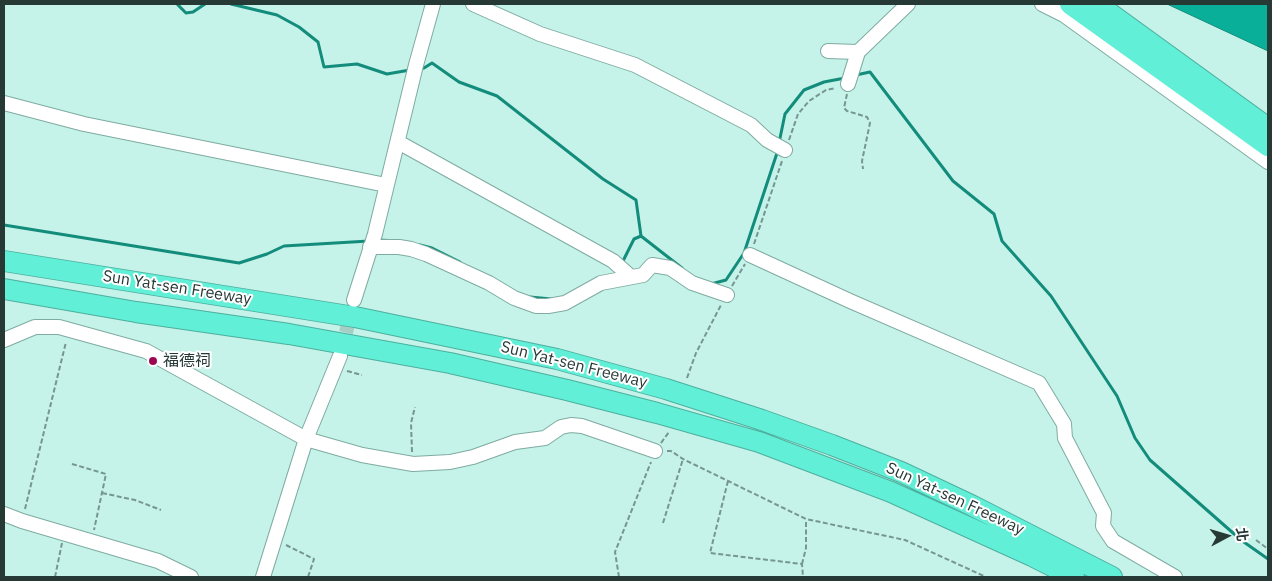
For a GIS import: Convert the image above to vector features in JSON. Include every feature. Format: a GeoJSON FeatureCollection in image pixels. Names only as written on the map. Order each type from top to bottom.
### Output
{"type":"FeatureCollection","features":[{"type":"Feature","properties":{"kind":"highway"},"geometry":{"type":"LineString","coordinates":[[1070,4],[1268,146]]}},
{"type":"Feature","properties":{"kind":"highway"},"geometry":{"type":"LineString","coordinates":[[1097,4],[1268,128]]}},
{"type":"Feature","properties":{"kind":"highway","name":"Sun Yat-sen Freeway"},"geometry":{"type":"LineString","coordinates":[[4,261],[355,317],[557,359],[657,386],[762,420],[901,472],[973,506],[1112,577]]}},
{"type":"Feature","properties":{"kind":"highway","name":"Sun Yat-sen Freeway"},"geometry":{"type":"LineString","coordinates":[[4,289],[136,312],[289,334],[450,363],[657,413],[759,442],[891,492],[1074,577]]}},
{"type":"Feature","properties":{"kind":"street"},"geometry":{"type":"LineString","coordinates":[[354,300],[372,242],[433,4]]}},
{"type":"Feature","properties":{"kind":"street"},"geometry":{"type":"LineString","coordinates":[[473,4],[540,34],[635,65],[751,125],[767,140],[785,150]]}},
{"type":"Feature","properties":{"kind":"street"},"geometry":{"type":"LineString","coordinates":[[848,84],[858,52],[908,4]]}},
{"type":"Feature","properties":{"kind":"street"},"geometry":{"type":"LineString","coordinates":[[1042,4],[1064,15],[1268,162]]}},
{"type":"Feature","properties":{"kind":"street"},"geometry":{"type":"LineString","coordinates":[[828,51],[858,52]]}},
{"type":"Feature","properties":{"kind":"street"},"geometry":{"type":"LineString","coordinates":[[4,103],[84,124],[386,185]]}},
{"type":"Feature","properties":{"kind":"street"},"geometry":{"type":"LineString","coordinates":[[398,142],[613,261],[631,277]]}},
{"type":"Feature","properties":{"kind":"street"},"geometry":{"type":"LineString","coordinates":[[372,242],[411,249],[426,254],[489,283],[514,298],[536,306],[548,306],[566,302],[601,283],[643,276],[652,265],[670,268],[692,283],[727,295]]}},
{"type":"Feature","properties":{"kind":"street"},"geometry":{"type":"LineString","coordinates":[[750,255],[850,301],[1039,383],[1064,424],[1065,438],[1104,513],[1103,526],[1113,541],[1175,577]]}},
{"type":"Feature","properties":{"kind":"street"},"geometry":{"type":"LineString","coordinates":[[4,340],[35,327],[46,326],[69,329],[146,351],[306,439],[362,456],[413,464],[450,462],[473,457],[515,442],[545,438],[561,427],[571,425],[582,426],[655,452]]}},
{"type":"Feature","properties":{"kind":"street"},"geometry":{"type":"LineString","coordinates":[[263,577],[306,439],[340,356]]}},
{"type":"Feature","properties":{"kind":"street"},"geometry":{"type":"LineString","coordinates":[[4,514],[22,522],[158,561],[191,577]]}},
{"type":"Feature","properties":{"kind":"path"},"geometry":{"type":"LineString","coordinates":[[687,378],[696,353],[750,255],[798,114],[809,101],[826,90],[848,84],[844,108],[847,111],[867,117],[870,123],[862,161],[863,169]]}},
{"type":"Feature","properties":{"kind":"path"},"geometry":{"type":"LineString","coordinates":[[22,522],[69,329]]}},
{"type":"Feature","properties":{"kind":"path"},"geometry":{"type":"LineString","coordinates":[[334,369],[362,375]]}},
{"type":"Feature","properties":{"kind":"path"},"geometry":{"type":"LineString","coordinates":[[413,464],[411,423],[415,407]]}},
{"type":"Feature","properties":{"kind":"path"},"geometry":{"type":"LineString","coordinates":[[619,577],[615,552],[655,452],[671,430]]}},
{"type":"Feature","properties":{"kind":"path"},"geometry":{"type":"LineString","coordinates":[[655,452],[671,451],[683,459],[806,519],[905,540],[986,577]]}},
{"type":"Feature","properties":{"kind":"path"},"geometry":{"type":"LineString","coordinates":[[663,523],[683,459]]}},
{"type":"Feature","properties":{"kind":"path"},"geometry":{"type":"LineString","coordinates":[[72,464],[106,474],[91,542]]}},
{"type":"Feature","properties":{"kind":"path"},"geometry":{"type":"LineString","coordinates":[[728,481],[710,553],[802,564]]}},
{"type":"Feature","properties":{"kind":"path"},"geometry":{"type":"LineString","coordinates":[[102,493],[135,500],[161,510]]}},
{"type":"Feature","properties":{"kind":"path"},"geometry":{"type":"LineString","coordinates":[[804,577],[802,564],[806,548],[806,519]]}},
{"type":"Feature","properties":{"kind":"path"},"geometry":{"type":"LineString","coordinates":[[55,577],[64,534]]}},
{"type":"Feature","properties":{"kind":"path"},"geometry":{"type":"LineString","coordinates":[[275,539],[314,559],[308,577]]}},
{"type":"Feature","properties":{"kind":"path"},"geometry":{"type":"LineString","coordinates":[[1256,540],[1268,549]]}},
{"type":"Feature","properties":{"kind":"shaded area"},"geometry":{"type":"Polygon","coordinates":[[[1167,4],[1268,4],[1268,51],[1167,4]]]}},
{"type":"Feature","properties":{"kind":"waterway"},"geometry":{"type":"LineString","coordinates":[[177,4],[186,13],[193,12],[205,4]]}},
{"type":"Feature","properties":{"kind":"waterway"},"geometry":{"type":"LineString","coordinates":[[231,4],[277,15],[299,27],[318,42],[324,67],[357,64],[387,74],[410,70]]}},
{"type":"Feature","properties":{"kind":"waterway"},"geometry":{"type":"LineString","coordinates":[[419,69],[432,63],[459,82],[497,96],[603,179],[636,200],[641,236],[682,268]]}},
{"type":"Feature","properties":{"kind":"waterway"},"geometry":{"type":"LineString","coordinates":[[856,75],[870,72],[953,181],[994,214],[1002,241],[1051,296],[1117,396],[1135,438],[1150,460],[1241,540],[1268,559]]}},
{"type":"Feature","properties":{"kind":"waterway"},"geometry":{"type":"LineString","coordinates":[[779,143],[785,114],[804,90],[824,82],[845,78]]}},
{"type":"Feature","properties":{"kind":"waterway"},"geometry":{"type":"LineString","coordinates":[[711,284],[726,280],[744,253],[778,150]]}},
{"type":"Feature","properties":{"kind":"waterway"},"geometry":{"type":"LineString","coordinates":[[4,225],[239,263],[284,246],[369,241]]}},
{"type":"Feature","properties":{"kind":"waterway"},"geometry":{"type":"LineString","coordinates":[[622,263],[634,239],[641,236]]}},
{"type":"Feature","properties":{"kind":"waterway"},"geometry":{"type":"LineString","coordinates":[[378,240],[399,241]]}},
{"type":"Feature","properties":{"kind":"waterway"},"geometry":{"type":"LineString","coordinates":[[420,245],[432,248],[460,262]]}},
{"type":"Feature","properties":{"kind":"waterway"},"geometry":{"type":"LineString","coordinates":[[530,297],[551,299]]}},
{"type":"Feature","properties":{"kind":"tunnel"},"geometry":{"type":"LineString","coordinates":[[341,353],[352,308]]}},
{"type":"Feature","properties":{"kind":"place","name":"福德祠"},"geometry":{"type":"Point","coordinates":[153,361]}}]}
